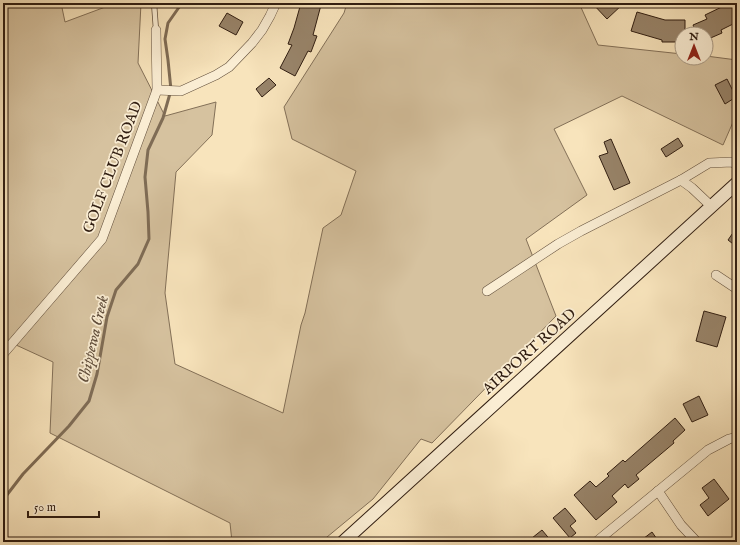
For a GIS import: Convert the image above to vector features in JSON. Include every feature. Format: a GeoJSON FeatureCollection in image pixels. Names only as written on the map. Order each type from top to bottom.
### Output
{"type":"FeatureCollection","features":[{"type":"Feature","properties":{"kind":"main road","name":"AIRPORT ROAD"},"geometry":{"type":"LineString","coordinates":[[344,542],[737,183]]}},
{"type":"Feature","properties":{"kind":"street"},"geometry":{"type":"LineString","coordinates":[[161,91],[181,91],[216,76],[229,67],[252,44],[262,30],[276,3]]}},
{"type":"Feature","properties":{"kind":"street","name":"GOLF CLUB ROAD"},"geometry":{"type":"LineString","coordinates":[[3,354],[102,239],[161,91],[156,30]]}},
{"type":"Feature","properties":{"kind":"street"},"geometry":{"type":"LineString","coordinates":[[487,291],[558,244],[681,180],[709,163],[732,162],[737,165]]}},
{"type":"Feature","properties":{"kind":"street"},"geometry":{"type":"LineString","coordinates":[[681,180],[711,206]]}},
{"type":"Feature","properties":{"kind":"street"},"geometry":{"type":"LineString","coordinates":[[716,275],[734,287],[737,287]]}},
{"type":"Feature","properties":{"kind":"street"},"geometry":{"type":"LineString","coordinates":[[596,542],[708,450],[729,439],[737,437]]}},
{"type":"Feature","properties":{"kind":"street"},"geometry":{"type":"LineString","coordinates":[[658,491],[682,525],[697,542]]}},
{"type":"Feature","properties":{"kind":"lane","name":"GOLF CLUB ROAD"},"geometry":{"type":"LineString","coordinates":[[154,3],[156,30]]}},
{"type":"Feature","properties":{"kind":"shaded area"},"geometry":{"type":"Polygon","coordinates":[[[3,3],[61,3],[65,22],[116,3],[141,3],[138,63],[165,116],[216,102],[212,135],[176,172],[165,293],[175,364],[283,413],[323,228],[341,215],[356,171],[292,139],[284,107],[344,13],[347,3],[579,3],[598,45],[674,53],[674,66],[714,66],[714,57],[737,60],[737,113],[723,145],[622,96],[554,129],[587,195],[526,239],[556,316],[432,443],[421,439],[373,499],[321,542],[232,542],[230,523],[50,433],[53,362],[3,339],[3,3]]]}},
{"type":"Feature","properties":{"kind":"building"},"geometry":{"type":"Polygon","coordinates":[[[301,3],[315,3],[321,5],[313,35],[317,36],[311,52],[308,51],[295,76],[280,68],[292,45],[288,44],[301,3]]]}},
{"type":"Feature","properties":{"kind":"building"},"geometry":{"type":"Polygon","coordinates":[[[592,3],[624,3],[607,19],[592,3]]]}},
{"type":"Feature","properties":{"kind":"building"},"geometry":{"type":"Polygon","coordinates":[[[730,3],[737,3],[737,22],[721,30],[722,33],[714,36],[714,26],[693,25],[707,19],[705,15],[730,3]]]}},
{"type":"Feature","properties":{"kind":"building"},"geometry":{"type":"Polygon","coordinates":[[[637,12],[665,20],[685,20],[685,26],[674,26],[674,42],[662,42],[662,40],[631,31],[637,12]]]}},
{"type":"Feature","properties":{"kind":"building"},"geometry":{"type":"Polygon","coordinates":[[[227,13],[243,22],[236,35],[219,26],[227,13]]]}},
{"type":"Feature","properties":{"kind":"building"},"geometry":{"type":"Polygon","coordinates":[[[269,78],[276,85],[262,97],[256,89],[269,78]]]}},
{"type":"Feature","properties":{"kind":"building"},"geometry":{"type":"Polygon","coordinates":[[[727,79],[736,97],[725,104],[715,85],[727,79]]]}},
{"type":"Feature","properties":{"kind":"building"},"geometry":{"type":"Polygon","coordinates":[[[678,138],[683,146],[666,157],[661,149],[678,138]]]}},
{"type":"Feature","properties":{"kind":"building"},"geometry":{"type":"Polygon","coordinates":[[[611,139],[630,183],[614,190],[599,156],[608,153],[604,142],[611,139]]]}},
{"type":"Feature","properties":{"kind":"building"},"geometry":{"type":"Polygon","coordinates":[[[737,227],[737,247],[728,240],[737,227]]]}},
{"type":"Feature","properties":{"kind":"building"},"geometry":{"type":"Polygon","coordinates":[[[704,311],[726,317],[717,347],[696,341],[704,311]]]}},
{"type":"Feature","properties":{"kind":"building"},"geometry":{"type":"Polygon","coordinates":[[[699,396],[708,415],[692,422],[683,404],[699,396]]]}},
{"type":"Feature","properties":{"kind":"building"},"geometry":{"type":"Polygon","coordinates":[[[675,418],[685,430],[673,441],[674,443],[636,475],[639,479],[628,488],[625,484],[612,496],[617,502],[596,520],[574,495],[590,481],[596,487],[609,476],[607,474],[623,460],[625,462],[675,418]]]}},
{"type":"Feature","properties":{"kind":"building"},"geometry":{"type":"Polygon","coordinates":[[[714,479],[729,499],[708,516],[700,505],[709,498],[702,488],[714,479]]]}},
{"type":"Feature","properties":{"kind":"building"},"geometry":{"type":"Polygon","coordinates":[[[565,508],[576,521],[570,526],[576,533],[570,538],[553,518],[565,508]]]}},
{"type":"Feature","properties":{"kind":"building"},"geometry":{"type":"Polygon","coordinates":[[[542,530],[552,542],[527,542],[542,530]]]}},
{"type":"Feature","properties":{"kind":"building"},"geometry":{"type":"Polygon","coordinates":[[[652,532],[659,542],[639,542],[652,532]]]}},
{"type":"Feature","properties":{"kind":"waterway","name":"Chippewa Creek"},"geometry":{"type":"LineString","coordinates":[[3,500],[23,474],[69,426],[89,401],[97,374],[107,317],[116,290],[138,264],[149,239],[145,177],[148,150],[163,118],[171,90],[165,39],[168,23],[182,3]]}}]}
